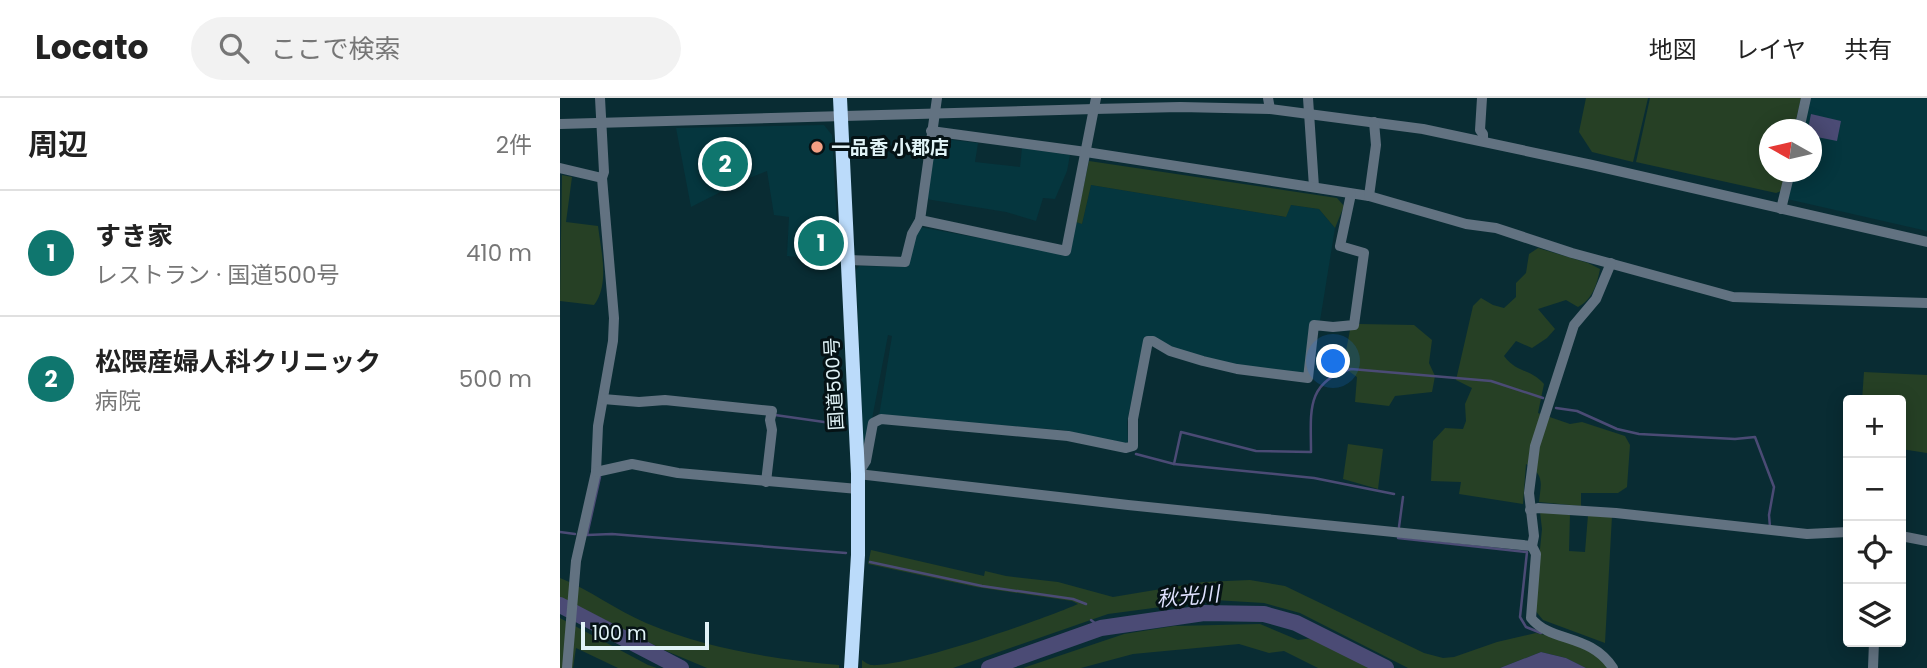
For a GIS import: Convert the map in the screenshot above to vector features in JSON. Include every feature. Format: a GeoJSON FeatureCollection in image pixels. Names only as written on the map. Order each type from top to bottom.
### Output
{"type":"FeatureCollection","features":[{"type":"Feature","properties":{"kind":"highway","name":"国道500号"},"geometry":{"type":"LineString","coordinates":[[840,98],[858,474],[858,555],[850,668]]}},
{"type":"Feature","properties":{"kind":"street"},"geometry":{"type":"LineString","coordinates":[[567,668],[578,549],[596,472],[598,426],[613,341],[614,318],[602,178],[604,172],[600,98]]}},
{"type":"Feature","properties":{"kind":"street"},"geometry":{"type":"LineString","coordinates":[[848,260],[905,262],[912,233],[920,220],[937,98]]}},
{"type":"Feature","properties":{"kind":"street"},"geometry":{"type":"LineString","coordinates":[[920,220],[1066,251],[1096,98]]}},
{"type":"Feature","properties":{"kind":"street"},"geometry":{"type":"LineString","coordinates":[[1268,98],[1269,109]]}},
{"type":"Feature","properties":{"kind":"street"},"geometry":{"type":"LineString","coordinates":[[1308,98],[1314,187]]}},
{"type":"Feature","properties":{"kind":"street"},"geometry":{"type":"LineString","coordinates":[[1482,98],[1480,130],[1483,141]]}},
{"type":"Feature","properties":{"kind":"street"},"geometry":{"type":"LineString","coordinates":[[1801,119],[1806,98]]}},
{"type":"Feature","properties":{"kind":"street"},"geometry":{"type":"LineString","coordinates":[[560,124],[1180,107],[1269,109],[1423,129],[1483,141],[1927,243]]}},
{"type":"Feature","properties":{"kind":"street"},"geometry":{"type":"LineString","coordinates":[[1369,196],[1377,145],[1374,122]]}},
{"type":"Feature","properties":{"kind":"street"},"geometry":{"type":"LineString","coordinates":[[931,131],[1369,196],[1466,224],[1496,228],[1733,297],[1927,303]]}},
{"type":"Feature","properties":{"kind":"street"},"geometry":{"type":"LineString","coordinates":[[560,168],[602,178]]}},
{"type":"Feature","properties":{"kind":"street"},"geometry":{"type":"LineString","coordinates":[[1781,209],[1788,182]]}},
{"type":"Feature","properties":{"kind":"street"},"geometry":{"type":"LineString","coordinates":[[1352,194],[1340,246],[1364,253],[1354,325],[1314,325],[1308,378],[1226,366],[1170,351],[1148,341],[1133,419],[1133,446],[1126,448],[1068,436],[881,419],[873,423],[866,461],[858,474],[1128,505],[1532,546]]}},
{"type":"Feature","properties":{"kind":"street"},"geometry":{"type":"LineString","coordinates":[[1611,263],[1596,299],[1574,325],[1566,344],[1535,446],[1529,493],[1534,536],[1532,546],[1536,554],[1531,618],[1546,629],[1602,653],[1613,668]]}},
{"type":"Feature","properties":{"kind":"street"},"geometry":{"type":"LineString","coordinates":[[603,399],[639,402],[665,400],[772,411],[766,482]]}},
{"type":"Feature","properties":{"kind":"street"},"geometry":{"type":"LineString","coordinates":[[596,472],[632,464],[678,473],[858,489]]}},
{"type":"Feature","properties":{"kind":"street"},"geometry":{"type":"LineString","coordinates":[[1531,509],[1616,513],[1807,534],[1843,532]]}},
{"type":"Feature","properties":{"kind":"street"},"geometry":{"type":"LineString","coordinates":[[1906,537],[1927,541]]}},
{"type":"Feature","properties":{"kind":"street"},"geometry":{"type":"LineString","coordinates":[[1873,668],[1874,647]]}},
{"type":"Feature","properties":{"kind":"shaded area"},"geometry":{"type":"Polygon","coordinates":[[[1810,98],[1927,98],[1927,231],[1787,199],[1791,182],[1822,182],[1822,119],[1805,119],[1810,98]]]}},
{"type":"Feature","properties":{"kind":"shaded area"},"geometry":{"type":"Polygon","coordinates":[[[824,125],[832,135],[839,261],[787,256],[789,217],[774,215],[767,171],[691,207],[676,128],[824,125]]]}},
{"type":"Feature","properties":{"kind":"shaded area"},"geometry":{"type":"Polygon","coordinates":[[[936,138],[978,143],[975,162],[1020,167],[1022,148],[1070,155],[1067,171],[1055,199],[1043,198],[1036,221],[1006,212],[926,199],[936,138]]]}},
{"type":"Feature","properties":{"kind":"shaded area"},"geometry":{"type":"Polygon","coordinates":[[[1091,185],[1285,217],[1291,205],[1319,209],[1335,228],[1320,321],[1311,321],[1306,372],[1299,376],[1231,364],[1144,340],[1127,422],[1128,442],[1123,444],[1063,430],[879,416],[892,336],[888,335],[868,440],[863,442],[856,270],[859,266],[908,267],[912,245],[920,227],[1070,255],[1076,222],[1082,224],[1091,185]]]}},
{"type":"Feature","properties":{"kind":"green space"},"geometry":{"type":"Polygon","coordinates":[[[1586,98],[1648,98],[1633,162],[1592,152],[1579,132],[1586,98]]]}},
{"type":"Feature","properties":{"kind":"green space"},"geometry":{"type":"Polygon","coordinates":[[[1650,98],[1801,98],[1796,119],[1759,119],[1759,182],[1783,182],[1781,191],[1776,193],[1636,162],[1650,98]]]}},
{"type":"Feature","properties":{"kind":"green space"},"geometry":{"type":"Polygon","coordinates":[[[1089,161],[1337,198],[1344,206],[1335,228],[1319,209],[1291,205],[1286,217],[1091,185],[1082,224],[1076,222],[1089,161]]]}},
{"type":"Feature","properties":{"kind":"green space"},"geometry":{"type":"Polygon","coordinates":[[[562,175],[572,177],[566,222],[598,226],[603,277],[599,297],[594,305],[560,301],[562,175]]]}},
{"type":"Feature","properties":{"kind":"green space"},"geometry":{"type":"Polygon","coordinates":[[[1538,248],[1600,269],[1597,281],[1590,296],[1578,307],[1566,300],[1538,309],[1555,329],[1532,348],[1516,341],[1504,356],[1514,366],[1534,375],[1544,384],[1538,413],[1570,424],[1582,422],[1625,436],[1630,445],[1627,487],[1618,493],[1581,493],[1581,506],[1539,502],[1539,476],[1526,464],[1523,504],[1459,494],[1461,482],[1431,481],[1433,441],[1445,428],[1463,429],[1466,421],[1465,404],[1472,388],[1456,380],[1473,306],[1481,298],[1504,308],[1516,297],[1516,283],[1526,273],[1529,254],[1538,248]]]}},
{"type":"Feature","properties":{"kind":"green space"},"geometry":{"type":"Polygon","coordinates":[[[1359,324],[1414,325],[1432,340],[1429,363],[1435,376],[1432,392],[1395,396],[1389,406],[1355,402],[1357,377],[1343,367],[1350,330],[1359,324]]]}},
{"type":"Feature","properties":{"kind":"green space"},"geometry":{"type":"Polygon","coordinates":[[[1864,372],[1927,375],[1927,453],[1906,450],[1906,395],[1862,395],[1864,372]]]}},
{"type":"Feature","properties":{"kind":"green space"},"geometry":{"type":"Polygon","coordinates":[[[1348,444],[1383,449],[1378,489],[1343,479],[1348,444]]]}},
{"type":"Feature","properties":{"kind":"green space"},"geometry":{"type":"Polygon","coordinates":[[[1540,512],[1570,513],[1569,551],[1585,552],[1588,515],[1612,516],[1605,643],[1543,620],[1534,609],[1542,529],[1540,512]]]}},
{"type":"Feature","properties":{"kind":"green space"},"geometry":{"type":"Polygon","coordinates":[[[871,550],[984,576],[985,571],[1058,582],[1113,597],[1203,582],[1250,580],[1285,586],[1424,653],[1443,658],[1536,633],[1559,638],[1598,655],[1607,668],[1586,668],[1566,658],[1541,652],[1500,668],[1408,668],[1300,613],[1264,603],[1214,600],[1108,614],[953,668],[862,668],[862,660],[871,665],[912,659],[1005,631],[1078,604],[976,587],[868,564],[871,550]]]}},
{"type":"Feature","properties":{"kind":"green space"},"geometry":{"type":"Polygon","coordinates":[[[560,578],[646,623],[693,640],[765,656],[839,665],[839,668],[707,668],[664,650],[560,597],[560,578]]]}},
{"type":"Feature","properties":{"kind":"green space"},"geometry":{"type":"Polygon","coordinates":[[[560,618],[657,668],[618,668],[576,648],[573,668],[560,668],[560,618]]]}},
{"type":"Feature","properties":{"kind":"green space"},"geometry":{"type":"Polygon","coordinates":[[[1260,624],[1298,640],[1313,638],[1371,668],[1318,668],[1284,651],[1269,653],[1239,644],[1133,654],[1081,668],[1023,668],[1124,634],[1174,626],[1260,624]]]}},
{"type":"Feature","properties":{"kind":"water"},"geometry":{"type":"Polygon","coordinates":[[[1811,114],[1841,121],[1837,141],[1822,138],[1822,119],[1810,119],[1811,114]]]}},
{"type":"Feature","properties":{"kind":"water"},"geometry":{"type":"Polygon","coordinates":[[[1541,652],[1566,658],[1586,668],[1500,668],[1541,652]]]}},
{"type":"Feature","properties":{"kind":"waterway"},"geometry":{"type":"LineString","coordinates":[[1174,464],[1181,432],[1256,451],[1311,452],[1312,412],[1318,390],[1325,382],[1351,369],[1491,381],[1543,398]]}},
{"type":"Feature","properties":{"kind":"waterway"},"geometry":{"type":"LineString","coordinates":[[1556,408],[1577,411],[1617,429],[1639,434],[1735,439],[1755,437],[1774,487],[1769,515],[1770,527]]}},
{"type":"Feature","properties":{"kind":"waterway"},"geometry":{"type":"LineString","coordinates":[[775,415],[845,425]]}},
{"type":"Feature","properties":{"kind":"waterway"},"geometry":{"type":"LineString","coordinates":[[1136,454],[1174,464],[1314,478],[1394,494]]}},
{"type":"Feature","properties":{"kind":"waterway"},"geometry":{"type":"LineString","coordinates":[[600,477],[587,535],[612,534],[846,553]]}},
{"type":"Feature","properties":{"kind":"waterway"},"geometry":{"type":"LineString","coordinates":[[1399,527],[1403,497]]}},
{"type":"Feature","properties":{"kind":"waterway"},"geometry":{"type":"LineString","coordinates":[[560,532],[575,534]]}},
{"type":"Feature","properties":{"kind":"waterway"},"geometry":{"type":"LineString","coordinates":[[1398,538],[1527,552],[1520,617],[1526,627],[1541,633]]}},
{"type":"Feature","properties":{"kind":"waterway"},"geometry":{"type":"LineString","coordinates":[[870,562],[982,586],[1073,599],[1086,604]]}},
{"type":"Feature","properties":{"kind":"waterway","name":"秋光川"},"geometry":{"type":"LineString","coordinates":[[560,605],[681,668]]}},
{"type":"Feature","properties":{"kind":"waterway","name":"秋光川"},"geometry":{"type":"LineString","coordinates":[[989,668],[1101,628],[1204,613],[1264,614],[1296,623],[1386,668]]}},
{"type":"Feature","properties":{"kind":"waterway"},"geometry":{"type":"LineString","coordinates":[[1091,620],[1101,628]]}},
{"type":"Feature","properties":{"kind":"place","name":"一品香 小郡店"},"geometry":{"type":"Point","coordinates":[817,147]}},
{"type":"Feature","properties":{"kind":"place","name":"松隈産婦人科クリニック"},"geometry":{"type":"Point","coordinates":[725,164]}},
{"type":"Feature","properties":{"kind":"place","name":"すき家"},"geometry":{"type":"Point","coordinates":[821,243]}}]}
